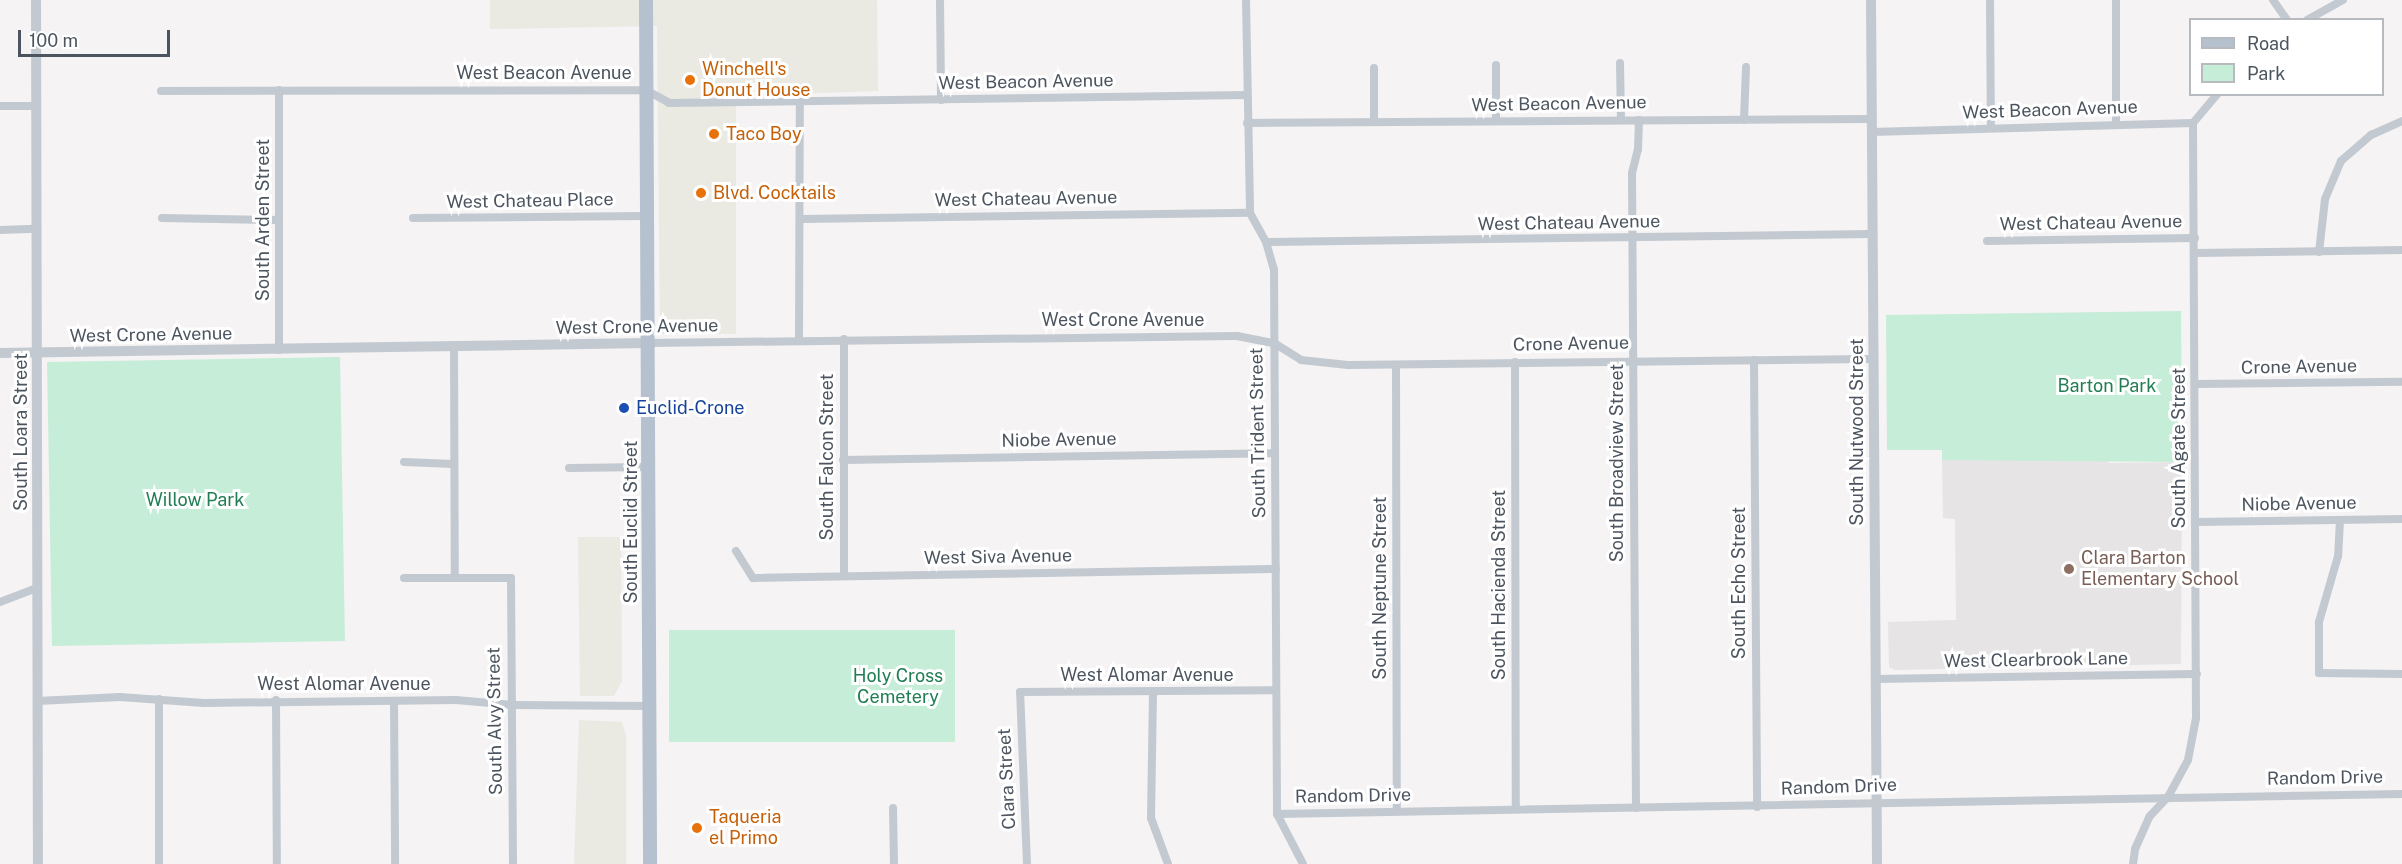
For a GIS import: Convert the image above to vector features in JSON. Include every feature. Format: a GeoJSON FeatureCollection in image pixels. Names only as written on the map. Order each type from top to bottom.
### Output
{"type":"FeatureCollection","features":[{"type":"Feature","properties":{"kind":"main road","name":"South Euclid Street"},"geometry":{"type":"LineString","coordinates":[[646,0],[650,864]]}},
{"type":"Feature","properties":{"kind":"street","name":"South Loara Street"},"geometry":{"type":"LineString","coordinates":[[36,0],[38,864]]}},
{"type":"Feature","properties":{"kind":"street"},"geometry":{"type":"LineString","coordinates":[[940,0],[941,100]]}},
{"type":"Feature","properties":{"kind":"street","name":"South Trident Street"},"geometry":{"type":"LineString","coordinates":[[1246,0],[1250,213],[1266,242],[1274,270],[1276,814],[1302,864]]}},
{"type":"Feature","properties":{"kind":"street","name":"South Nutwood Street"},"geometry":{"type":"LineString","coordinates":[[1871,0],[1877,864]]}},
{"type":"Feature","properties":{"kind":"street"},"geometry":{"type":"LineString","coordinates":[[1990,0],[1991,128]]}},
{"type":"Feature","properties":{"kind":"street"},"geometry":{"type":"LineString","coordinates":[[2116,0],[2116,125]]}},
{"type":"Feature","properties":{"kind":"street"},"geometry":{"type":"LineString","coordinates":[[2273,0],[2286,18]]}},
{"type":"Feature","properties":{"kind":"street"},"geometry":{"type":"LineString","coordinates":[[2311,18],[2343,0]]}},
{"type":"Feature","properties":{"kind":"street"},"geometry":{"type":"LineString","coordinates":[[1620,63],[1621,120]]}},
{"type":"Feature","properties":{"kind":"street"},"geometry":{"type":"LineString","coordinates":[[1496,65],[1496,121]]}},
{"type":"Feature","properties":{"kind":"street"},"geometry":{"type":"LineString","coordinates":[[1744,120],[1746,67]]}},
{"type":"Feature","properties":{"kind":"street"},"geometry":{"type":"LineString","coordinates":[[1374,68],[1374,122]]}},
{"type":"Feature","properties":{"kind":"street","name":"South Arden Street"},"geometry":{"type":"LineString","coordinates":[[279,90],[279,350]]}},
{"type":"Feature","properties":{"kind":"street","name":"West Beacon Avenue"},"geometry":{"type":"LineString","coordinates":[[161,91],[646,90],[669,103],[1247,95]]}},
{"type":"Feature","properties":{"kind":"street"},"geometry":{"type":"LineString","coordinates":[[2193,123],[2215,96]]}},
{"type":"Feature","properties":{"kind":"street"},"geometry":{"type":"LineString","coordinates":[[798,340],[802,219],[800,102]]}},
{"type":"Feature","properties":{"kind":"street"},"geometry":{"type":"LineString","coordinates":[[0,106],[36,106]]}},
{"type":"Feature","properties":{"kind":"street","name":"West Beacon Avenue"},"geometry":{"type":"LineString","coordinates":[[1247,123],[1871,119]]}},
{"type":"Feature","properties":{"kind":"street","name":"South Broadview Street"},"geometry":{"type":"LineString","coordinates":[[1636,808],[1632,173],[1638,149],[1639,120]]}},
{"type":"Feature","properties":{"kind":"street"},"geometry":{"type":"LineString","coordinates":[[2319,252],[2325,199],[2341,161],[2371,135],[2402,121]]}},
{"type":"Feature","properties":{"kind":"street","name":"West Beacon Avenue"},"geometry":{"type":"LineString","coordinates":[[1871,132],[2193,123]]}},
{"type":"Feature","properties":{"kind":"street","name":"South Agate Street"},"geometry":{"type":"LineString","coordinates":[[2133,864],[2135,849],[2150,816],[2168,797],[2188,760],[2196,718],[2193,123]]}},
{"type":"Feature","properties":{"kind":"street","name":"West Chateau Avenue"},"geometry":{"type":"LineString","coordinates":[[802,219],[1250,213]]}},
{"type":"Feature","properties":{"kind":"street","name":"West Chateau Place"},"geometry":{"type":"LineString","coordinates":[[413,218],[647,216]]}},
{"type":"Feature","properties":{"kind":"street"},"geometry":{"type":"LineString","coordinates":[[162,219],[279,220]]}},
{"type":"Feature","properties":{"kind":"street"},"geometry":{"type":"LineString","coordinates":[[0,230],[35,230]]}},
{"type":"Feature","properties":{"kind":"street","name":"West Chateau Avenue"},"geometry":{"type":"LineString","coordinates":[[1266,242],[1632,239],[1872,234]]}},
{"type":"Feature","properties":{"kind":"street","name":"West Chateau Avenue"},"geometry":{"type":"LineString","coordinates":[[1987,241],[2195,238]]}},
{"type":"Feature","properties":{"kind":"street","name":"West Chateau Avenue"},"geometry":{"type":"LineString","coordinates":[[2195,253],[2402,250]]}},
{"type":"Feature","properties":{"kind":"street","name":"West Crone Avenue"},"geometry":{"type":"LineString","coordinates":[[0,353],[844,339],[1194,336],[1237,336],[1274,343]]}},
{"type":"Feature","properties":{"kind":"street","name":"South Falcon Street"},"geometry":{"type":"LineString","coordinates":[[844,339],[844,576]]}},
{"type":"Feature","properties":{"kind":"street","name":"Crone Avenue"},"geometry":{"type":"LineString","coordinates":[[1274,343],[1301,360],[1396,365],[1633,359],[1873,359]]}},
{"type":"Feature","properties":{"kind":"street"},"geometry":{"type":"LineString","coordinates":[[404,578],[454,578],[454,347]]}},
{"type":"Feature","properties":{"kind":"street","name":"South Echo Street"},"geometry":{"type":"LineString","coordinates":[[1754,360],[1757,807]]}},
{"type":"Feature","properties":{"kind":"street","name":"South Hacienda Street"},"geometry":{"type":"LineString","coordinates":[[1515,362],[1516,809]]}},
{"type":"Feature","properties":{"kind":"street","name":"South Neptune Street"},"geometry":{"type":"LineString","coordinates":[[1396,365],[1397,811]]}},
{"type":"Feature","properties":{"kind":"street","name":"Crone Avenue"},"geometry":{"type":"LineString","coordinates":[[2196,384],[2402,382]]}},
{"type":"Feature","properties":{"kind":"street","name":"Niobe Avenue"},"geometry":{"type":"LineString","coordinates":[[843,460],[1275,453]]}},
{"type":"Feature","properties":{"kind":"street"},"geometry":{"type":"LineString","coordinates":[[404,462],[453,464]]}},
{"type":"Feature","properties":{"kind":"street"},"geometry":{"type":"LineString","coordinates":[[569,468],[649,467]]}},
{"type":"Feature","properties":{"kind":"street","name":"Niobe Avenue"},"geometry":{"type":"LineString","coordinates":[[2196,522],[2402,519]]}},
{"type":"Feature","properties":{"kind":"street"},"geometry":{"type":"LineString","coordinates":[[2340,520],[2338,556],[2319,622],[2319,673],[2402,674]]}},
{"type":"Feature","properties":{"kind":"street","name":"West Siva Avenue"},"geometry":{"type":"LineString","coordinates":[[736,551],[753,578],[1276,569]]}},
{"type":"Feature","properties":{"kind":"street","name":"South Alvy Street"},"geometry":{"type":"LineString","coordinates":[[454,578],[511,578],[513,864]]}},
{"type":"Feature","properties":{"kind":"street"},"geometry":{"type":"LineString","coordinates":[[0,602],[37,588]]}},
{"type":"Feature","properties":{"kind":"street","name":"West Clearbrook Lane"},"geometry":{"type":"LineString","coordinates":[[1875,679],[2197,674]]}},
{"type":"Feature","properties":{"kind":"street","name":"West Alomar Avenue"},"geometry":{"type":"LineString","coordinates":[[1020,692],[1275,690]]}},
{"type":"Feature","properties":{"kind":"street","name":"Clara Street"},"geometry":{"type":"LineString","coordinates":[[1020,692],[1026,864]]}},
{"type":"Feature","properties":{"kind":"street"},"geometry":{"type":"LineString","coordinates":[[1153,692],[1151,818],[1168,864]]}},
{"type":"Feature","properties":{"kind":"street"},"geometry":{"type":"LineString","coordinates":[[159,699],[159,864]]}},
{"type":"Feature","properties":{"kind":"street","name":"West Alomar Avenue"},"geometry":{"type":"LineString","coordinates":[[37,701],[159,699],[204,703],[276,700],[456,699],[512,705],[650,706]]}},
{"type":"Feature","properties":{"kind":"street"},"geometry":{"type":"LineString","coordinates":[[276,700],[277,864]]}},
{"type":"Feature","properties":{"kind":"street"},"geometry":{"type":"LineString","coordinates":[[394,701],[394,864]]}},
{"type":"Feature","properties":{"kind":"street","name":"Random Drive"},"geometry":{"type":"LineString","coordinates":[[1276,814],[2402,794]]}},
{"type":"Feature","properties":{"kind":"street"},"geometry":{"type":"LineString","coordinates":[[893,808],[894,864]]}},
{"type":"Feature","properties":{"kind":"shaded area"},"geometry":{"type":"Polygon","coordinates":[[[490,0],[877,0],[878,91],[736,96],[736,334],[660,334],[657,26],[490,29],[490,0]]]}},
{"type":"Feature","properties":{"kind":"shaded area","name":"Clara Barton Elementary School"},"geometry":{"type":"Polygon","coordinates":[[[2107,459],[2109,463],[2182,462],[2181,664],[1895,670],[1889,667],[1888,622],[1956,620],[1955,519],[1943,518],[1942,460],[2107,459]]]}},
{"type":"Feature","properties":{"kind":"shaded area"},"geometry":{"type":"Polygon","coordinates":[[[578,537],[621,537],[622,681],[614,696],[580,696],[578,537]]]}},
{"type":"Feature","properties":{"kind":"shaded area"},"geometry":{"type":"Polygon","coordinates":[[[579,720],[622,722],[626,736],[626,864],[574,864],[579,720]]]}},
{"type":"Feature","properties":{"kind":"green space","name":"Barton Park"},"geometry":{"type":"Polygon","coordinates":[[[2181,311],[2182,462],[1942,460],[1942,450],[1887,450],[1886,315],[2181,311]]]}},
{"type":"Feature","properties":{"kind":"green space","name":"Willow Park"},"geometry":{"type":"Polygon","coordinates":[[[340,357],[345,641],[52,646],[47,362],[340,357]]]}},
{"type":"Feature","properties":{"kind":"green space","name":"Holy Cross Cemetery"},"geometry":{"type":"Polygon","coordinates":[[[669,630],[955,630],[955,742],[669,742],[669,630]]]}},
{"type":"Feature","properties":{"kind":"place","name":"Winchell's Donut House"},"geometry":{"type":"Point","coordinates":[690,80]}},
{"type":"Feature","properties":{"kind":"place","name":"Taco Boy"},"geometry":{"type":"Point","coordinates":[714,134]}},
{"type":"Feature","properties":{"kind":"place","name":"Blvd. Cocktails"},"geometry":{"type":"Point","coordinates":[701,193]}},
{"type":"Feature","properties":{"kind":"place","name":"Euclid-Crone"},"geometry":{"type":"Point","coordinates":[624,408]}},
{"type":"Feature","properties":{"kind":"place","name":"Clara Barton Elementary School"},"geometry":{"type":"Point","coordinates":[2069,569]}},
{"type":"Feature","properties":{"kind":"place","name":"Taqueria el Primo"},"geometry":{"type":"Point","coordinates":[697,828]}}]}
